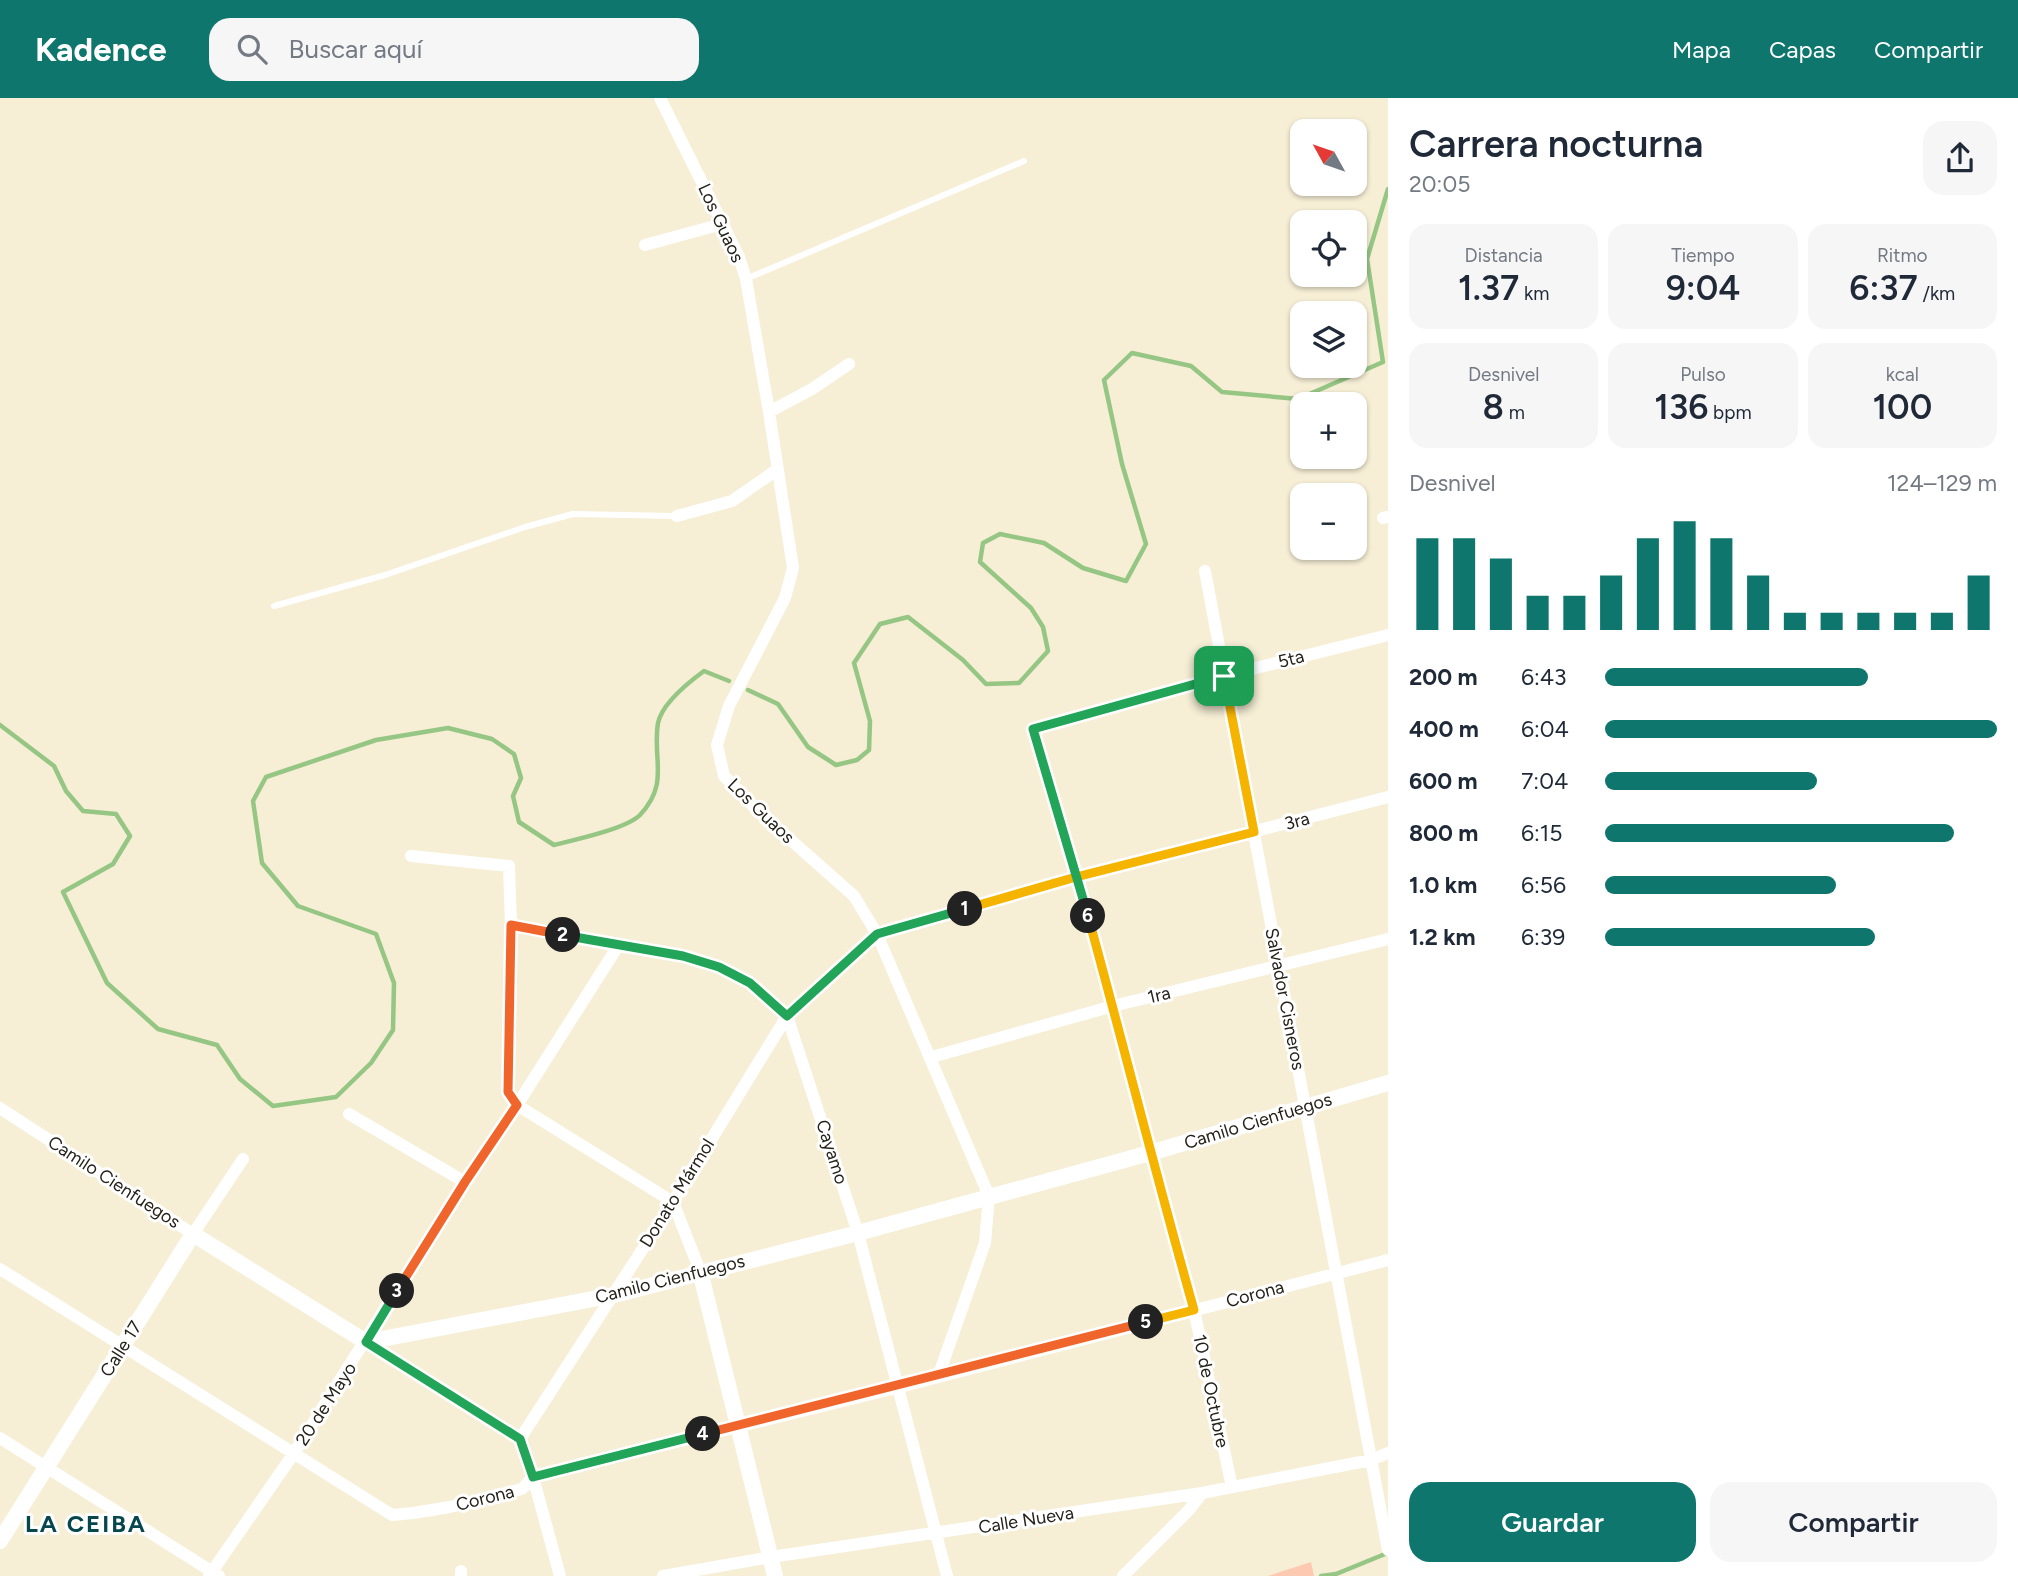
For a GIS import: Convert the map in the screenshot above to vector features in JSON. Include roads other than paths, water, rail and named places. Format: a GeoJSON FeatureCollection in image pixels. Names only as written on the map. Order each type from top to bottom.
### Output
{"type":"FeatureCollection","features":[{"type":"Feature","properties":{"kind":"street","name":"Los Guaos"},"geometry":{"type":"LineString","coordinates":[[660,98],[739,257],[746,279],[793,568],[785,598],[729,706],[718,745],[724,776],[757,810],[853,896],[877,934],[932,1057],[989,1196],[985,1243],[938,1377]]}},
{"type":"Feature","properties":{"kind":"street"},"geometry":{"type":"LineString","coordinates":[[645,245],[722,224]]}},
{"type":"Feature","properties":{"kind":"street"},"geometry":{"type":"LineString","coordinates":[[769,412],[812,389],[849,364]]}},
{"type":"Feature","properties":{"kind":"street"},"geometry":{"type":"LineString","coordinates":[[677,516],[732,501],[778,469]]}},
{"type":"Feature","properties":{"kind":"street","name":"Salvador Cisneros"},"geometry":{"type":"LineString","coordinates":[[1205,571],[1387,1546]]}},
{"type":"Feature","properties":{"kind":"street","name":"5ta"},"geometry":{"type":"LineString","coordinates":[[1033,729],[1224,676],[1388,635]]}},
{"type":"Feature","properties":{"kind":"street","name":"10 de Octubre"},"geometry":{"type":"LineString","coordinates":[[1033,729],[1113,1006],[1194,1310],[1232,1487]]}},
{"type":"Feature","properties":{"kind":"street","name":"3ra"},"geometry":{"type":"LineString","coordinates":[[787,1016],[877,934],[1076,877],[1388,797]]}},
{"type":"Feature","properties":{"kind":"street"},"geometry":{"type":"LineString","coordinates":[[411,856],[509,866],[511,925],[508,1092],[517,1105],[673,1202],[700,1271],[775,1576]]}},
{"type":"Feature","properties":{"kind":"street"},"geometry":{"type":"LineString","coordinates":[[511,925],[683,956],[719,967],[750,983],[787,1016]]}},
{"type":"Feature","properties":{"kind":"street","name":"1ra"},"geometry":{"type":"LineString","coordinates":[[932,1057],[1113,1006],[1388,939]]}},
{"type":"Feature","properties":{"kind":"street","name":"20 de Mayo"},"geometry":{"type":"LineString","coordinates":[[214,1575],[618,946]]}},
{"type":"Feature","properties":{"kind":"street","name":"Donato Mármol"},"geometry":{"type":"LineString","coordinates":[[520,1439],[673,1202],[787,1016]]}},
{"type":"Feature","properties":{"kind":"street","name":"Cayamo"},"geometry":{"type":"LineString","coordinates":[[787,1016],[858,1233],[947,1576]]}},
{"type":"Feature","properties":{"kind":"street","name":"Camilo Cienfuegos"},"geometry":{"type":"LineString","coordinates":[[0,1108],[193,1234],[366,1342],[614,1294],[858,1233],[1150,1153],[1388,1083]]}},
{"type":"Feature","properties":{"kind":"street"},"geometry":{"type":"LineString","coordinates":[[349,1114],[465,1182]]}},
{"type":"Feature","properties":{"kind":"street","name":"Calle 17"},"geometry":{"type":"LineString","coordinates":[[0,1541],[243,1159]]}},
{"type":"Feature","properties":{"kind":"street","name":"Corona"},"geometry":{"type":"LineString","coordinates":[[0,1269],[392,1514],[450,1507],[522,1489],[533,1477],[900,1387],[1388,1260]]}},
{"type":"Feature","properties":{"kind":"street"},"geometry":{"type":"LineString","coordinates":[[366,1342],[520,1439],[560,1576]]}},
{"type":"Feature","properties":{"kind":"street"},"geometry":{"type":"LineString","coordinates":[[0,1438],[214,1575]]}},
{"type":"Feature","properties":{"kind":"street","name":"Calle Nueva"},"geometry":{"type":"LineString","coordinates":[[663,1576],[771,1557],[1202,1493],[1371,1460],[1388,1453]]}},
{"type":"Feature","properties":{"kind":"street"},"geometry":{"type":"LineString","coordinates":[[1123,1576],[1189,1510],[1202,1493]]}},
{"type":"Feature","properties":{"kind":"lane"},"geometry":{"type":"LineString","coordinates":[[746,279],[1024,161]]}},
{"type":"Feature","properties":{"kind":"lane"},"geometry":{"type":"LineString","coordinates":[[274,606],[385,575],[525,527],[573,514],[677,516]]}},
{"type":"Feature","properties":{"kind":"waterway"},"geometry":{"type":"LineString","coordinates":[[748,690],[778,704],[808,747],[836,765],[857,760],[869,750],[870,721],[854,663],[880,624],[908,617],[963,660],[986,684],[1019,683],[1048,651],[1043,627],[1031,608],[980,562],[983,543],[1000,534],[1044,543],[1083,568],[1126,581],[1146,544],[1122,464],[1104,380],[1132,353],[1191,366],[1222,392],[1298,399],[1383,362],[1367,259],[1388,189]]}},
{"type":"Feature","properties":{"kind":"waterway"},"geometry":{"type":"LineString","coordinates":[[0,725],[54,766],[66,791],[83,811],[116,814],[130,836],[113,864],[63,892],[107,983],[158,1029],[217,1045],[240,1079],[273,1106],[336,1097],[371,1063],[393,1030],[394,983],[376,934],[298,906],[262,863],[253,801],[266,777],[376,740],[448,728],[492,739],[514,754],[521,778],[513,796],[519,822],[554,845],[612,829],[640,815],[655,792],[658,723],[665,708],[684,687],[704,671],[729,681]]}},
{"type":"Feature","properties":{"kind":"waterway"},"geometry":{"type":"LineString","coordinates":[[1321,1576],[1336,1574],[1385,1554]]}},
{"type":"Feature","properties":{"kind":"district","name":"LA CEIBA"},"geometry":{"type":"Point","coordinates":[86,1523]}}]}
